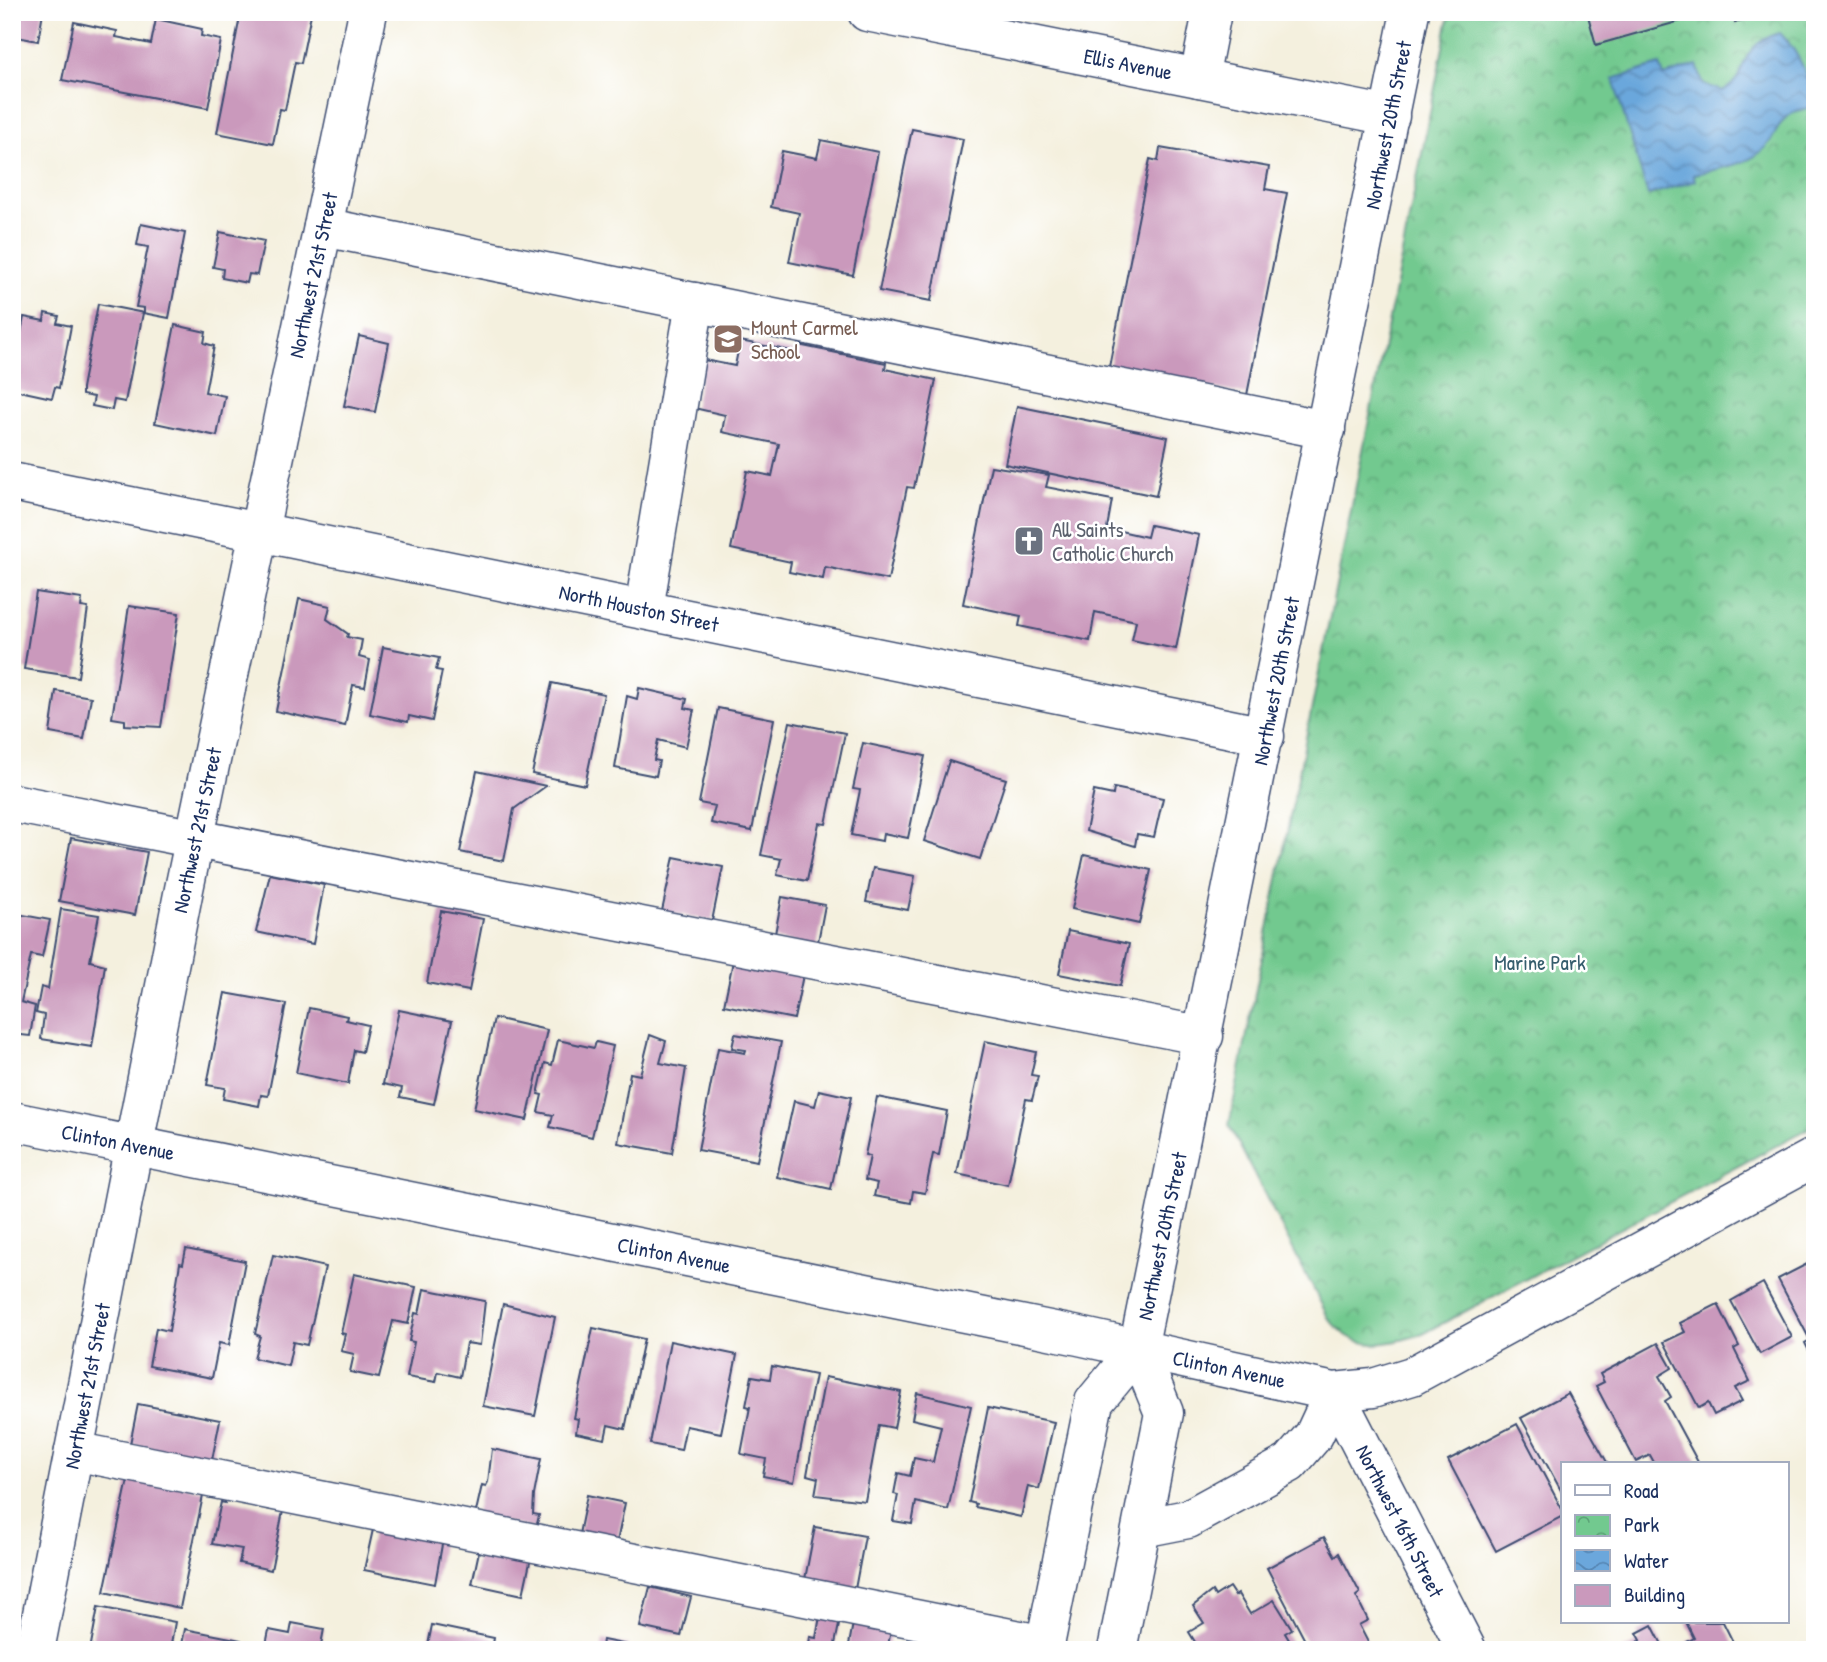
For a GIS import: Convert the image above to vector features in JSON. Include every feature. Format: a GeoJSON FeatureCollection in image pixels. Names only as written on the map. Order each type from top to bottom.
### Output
{"type":"FeatureCollection","features":[{"type":"Feature","properties":{"kind":"street","name":"Northwest 21st Street"},"geometry":{"type":"LineString","coordinates":[[35,1650],[195,840],[368,12]]}},
{"type":"Feature","properties":{"kind":"street","name":"Ellis Avenue"},"geometry":{"type":"LineString","coordinates":[[867,12],[986,24],[1199,78],[1390,116]]}},
{"type":"Feature","properties":{"kind":"street"},"geometry":{"type":"LineString","coordinates":[[1199,78],[1212,12]]}},
{"type":"Feature","properties":{"kind":"street","name":"Northwest 20th Street"},"geometry":{"type":"LineString","coordinates":[[1045,1647],[1094,1402],[1139,1349],[1410,12]]}},
{"type":"Feature","properties":{"kind":"street"},"geometry":{"type":"LineString","coordinates":[[323,227],[1326,430]]}},
{"type":"Feature","properties":{"kind":"street"},"geometry":{"type":"LineString","coordinates":[[643,609],[695,302]]}},
{"type":"Feature","properties":{"kind":"street","name":"North Houston Street"},"geometry":{"type":"LineString","coordinates":[[12,482],[1265,736]]}},
{"type":"Feature","properties":{"kind":"street"},"geometry":{"type":"LineString","coordinates":[[12,803],[1204,1036]]}},
{"type":"Feature","properties":{"kind":"street","name":"Clinton Avenue"},"geometry":{"type":"LineString","coordinates":[[12,1121],[1139,1349],[1334,1392],[1373,1388],[1412,1376],[1815,1157]]}},
{"type":"Feature","properties":{"kind":"street","name":"Northwest 20th Street"},"geometry":{"type":"LineString","coordinates":[[1117,1650],[1164,1413],[1139,1349]]}},
{"type":"Feature","properties":{"kind":"street"},"geometry":{"type":"LineString","coordinates":[[1142,1528],[1188,1519],[1290,1463],[1314,1435],[1334,1392]]}},
{"type":"Feature","properties":{"kind":"street","name":"Northwest 16th Street"},"geometry":{"type":"LineString","coordinates":[[1334,1392],[1467,1650]]}},
{"type":"Feature","properties":{"kind":"street"},"geometry":{"type":"LineString","coordinates":[[74,1451],[1045,1647]]}},
{"type":"Feature","properties":{"kind":"green space","name":"Marine Park"},"geometry":{"type":"Polygon","coordinates":[[[1450,12],[1815,12],[1815,1125],[1423,1334],[1372,1344],[1350,1338],[1329,1319],[1229,1125],[1450,12]]]}},
{"type":"Feature","properties":{"kind":"water"},"geometry":{"type":"Polygon","coordinates":[[[1780,33],[1788,41],[1803,67],[1815,107],[1791,114],[1780,124],[1766,146],[1751,158],[1693,175],[1695,181],[1648,195],[1613,79],[1660,65],[1664,76],[1697,65],[1703,84],[1722,91],[1737,79],[1755,46],[1780,33]]]}},
{"type":"Feature","properties":{"kind":"building"},"geometry":{"type":"Polygon","coordinates":[[[12,12],[43,12],[38,41],[12,36],[12,12]]]}},
{"type":"Feature","properties":{"kind":"building"},"geometry":{"type":"Polygon","coordinates":[[[241,12],[311,14],[301,63],[295,62],[285,110],[280,109],[273,144],[217,133],[241,12]]]}},
{"type":"Feature","properties":{"kind":"building"},"geometry":{"type":"Polygon","coordinates":[[[1587,12],[1709,12],[1709,13],[1596,45],[1587,12]]]}},
{"type":"Feature","properties":{"kind":"building"},"geometry":{"type":"Polygon","coordinates":[[[1732,12],[1766,12],[1766,13],[1735,22],[1732,12]]]}},
{"type":"Feature","properties":{"kind":"building"},"geometry":{"type":"Polygon","coordinates":[[[156,19],[202,29],[201,36],[221,40],[208,108],[62,80],[74,22],[117,31],[116,37],[151,44],[156,19]]]}},
{"type":"Feature","properties":{"kind":"building"},"geometry":{"type":"Polygon","coordinates":[[[912,129],[963,139],[931,301],[879,291],[912,129]]]}},
{"type":"Feature","properties":{"kind":"building"},"geometry":{"type":"Polygon","coordinates":[[[821,140],[878,152],[853,275],[789,262],[799,213],[771,207],[782,151],[817,158],[821,140]]]}},
{"type":"Feature","properties":{"kind":"building"},"geometry":{"type":"Polygon","coordinates":[[[1160,148],[1269,167],[1265,189],[1287,193],[1247,395],[1109,367],[1150,159],[1158,161],[1160,148]]]}},
{"type":"Feature","properties":{"kind":"building"},"geometry":{"type":"Polygon","coordinates":[[[141,224],[185,233],[169,318],[143,313],[125,402],[114,400],[112,410],[92,406],[94,397],[82,395],[82,388],[98,304],[144,313],[144,308],[136,307],[148,247],[137,245],[141,224]]]}},
{"type":"Feature","properties":{"kind":"building"},"geometry":{"type":"Polygon","coordinates":[[[220,232],[264,241],[257,275],[249,274],[247,283],[222,278],[223,269],[213,267],[220,232]]]}},
{"type":"Feature","properties":{"kind":"building"},"geometry":{"type":"Polygon","coordinates":[[[45,313],[59,316],[57,323],[71,326],[59,388],[55,387],[52,398],[15,390],[17,381],[12,380],[24,317],[44,321],[45,313]]]}},
{"type":"Feature","properties":{"kind":"building"},"geometry":{"type":"Polygon","coordinates":[[[175,325],[206,332],[204,343],[214,346],[205,392],[225,396],[217,436],[155,423],[175,325]]]}},
{"type":"Feature","properties":{"kind":"building"},"geometry":{"type":"Polygon","coordinates":[[[359,336],[389,343],[375,412],[344,406],[359,336]]]}},
{"type":"Feature","properties":{"kind":"building"},"geometry":{"type":"Polygon","coordinates":[[[740,341],[797,352],[798,345],[886,363],[885,369],[936,380],[914,488],[907,487],[888,580],[825,567],[823,579],[789,572],[791,562],[731,549],[747,471],[772,476],[779,444],[722,432],[725,415],[694,408],[704,360],[735,366],[740,341]]]}},
{"type":"Feature","properties":{"kind":"building"},"geometry":{"type":"Polygon","coordinates":[[[1017,406],[1168,437],[1156,496],[1005,464],[1017,406]]]}},
{"type":"Feature","properties":{"kind":"building"},"geometry":{"type":"Polygon","coordinates":[[[991,466],[1049,475],[1046,487],[1112,500],[1107,528],[1147,537],[1150,525],[1199,535],[1176,649],[1132,640],[1136,621],[1095,612],[1090,641],[1019,626],[1021,616],[963,604],[991,466]]]}},
{"type":"Feature","properties":{"kind":"building"},"geometry":{"type":"Polygon","coordinates":[[[36,592],[82,599],[81,607],[88,608],[78,677],[24,669],[36,592]]]}},
{"type":"Feature","properties":{"kind":"building"},"geometry":{"type":"Polygon","coordinates":[[[299,599],[330,606],[327,619],[348,634],[347,637],[362,640],[359,657],[370,660],[365,687],[353,685],[345,726],[276,711],[299,599]]]}},
{"type":"Feature","properties":{"kind":"building"},"geometry":{"type":"Polygon","coordinates":[[[129,606],[179,613],[161,727],[125,725],[125,720],[112,718],[129,606]]]}},
{"type":"Feature","properties":{"kind":"building"},"geometry":{"type":"Polygon","coordinates":[[[383,647],[439,658],[436,670],[442,671],[432,721],[409,716],[408,722],[370,714],[383,647]]]}},
{"type":"Feature","properties":{"kind":"building"},"geometry":{"type":"Polygon","coordinates":[[[552,683],[604,694],[585,785],[532,774],[552,683]]]}},
{"type":"Feature","properties":{"kind":"building"},"geometry":{"type":"Polygon","coordinates":[[[639,688],[687,699],[685,708],[694,710],[686,747],[658,740],[654,760],[659,761],[656,776],[615,768],[627,696],[637,699],[639,688]]]}},
{"type":"Feature","properties":{"kind":"building"},"geometry":{"type":"Polygon","coordinates":[[[56,691],[91,697],[84,739],[50,733],[56,691]]]}},
{"type":"Feature","properties":{"kind":"building"},"geometry":{"type":"Polygon","coordinates":[[[718,708],[774,719],[752,831],[711,823],[715,806],[699,803],[718,708]]]}},
{"type":"Feature","properties":{"kind":"building"},"geometry":{"type":"Polygon","coordinates":[[[790,722],[845,733],[826,824],[819,823],[807,881],[777,875],[781,859],[761,855],[790,722]]]}},
{"type":"Feature","properties":{"kind":"building"},"geometry":{"type":"Polygon","coordinates":[[[863,743],[925,756],[908,838],[883,833],[882,841],[851,835],[860,790],[853,789],[863,743]]]}},
{"type":"Feature","properties":{"kind":"building"},"geometry":{"type":"Polygon","coordinates":[[[949,761],[1006,779],[980,859],[924,841],[949,761]]]}},
{"type":"Feature","properties":{"kind":"building"},"geometry":{"type":"Polygon","coordinates":[[[477,771],[546,786],[514,809],[504,861],[460,852],[477,771]]]}},
{"type":"Feature","properties":{"kind":"building"},"geometry":{"type":"Polygon","coordinates":[[[1114,788],[1163,798],[1154,837],[1137,834],[1135,846],[1086,831],[1094,791],[1113,795],[1114,788]]]}},
{"type":"Feature","properties":{"kind":"building"},"geometry":{"type":"Polygon","coordinates":[[[71,838],[147,852],[135,915],[59,901],[71,838]]]}},
{"type":"Feature","properties":{"kind":"building"},"geometry":{"type":"Polygon","coordinates":[[[1084,855],[1151,870],[1139,924],[1072,909],[1084,855]]]}},
{"type":"Feature","properties":{"kind":"building"},"geometry":{"type":"Polygon","coordinates":[[[674,857],[723,867],[712,921],[662,911],[674,857]]]}},
{"type":"Feature","properties":{"kind":"building"},"geometry":{"type":"Polygon","coordinates":[[[873,868],[915,876],[908,910],[866,902],[873,868]]]}},
{"type":"Feature","properties":{"kind":"building"},"geometry":{"type":"Polygon","coordinates":[[[270,874],[324,885],[313,944],[256,932],[270,874]]]}},
{"type":"Feature","properties":{"kind":"building"},"geometry":{"type":"Polygon","coordinates":[[[782,897],[825,905],[817,947],[774,939],[782,897]]]}},
{"type":"Feature","properties":{"kind":"building"},"geometry":{"type":"Polygon","coordinates":[[[61,909],[99,915],[90,961],[105,965],[92,1047],[41,1039],[44,1015],[36,1013],[41,987],[48,989],[61,909]]]}},
{"type":"Feature","properties":{"kind":"building"},"geometry":{"type":"Polygon","coordinates":[[[441,911],[483,919],[469,991],[427,983],[441,911]]]}},
{"type":"Feature","properties":{"kind":"building"},"geometry":{"type":"Polygon","coordinates":[[[12,913],[50,920],[42,957],[31,955],[21,1002],[35,1006],[30,1036],[12,1034],[12,913]]]}},
{"type":"Feature","properties":{"kind":"building"},"geometry":{"type":"Polygon","coordinates":[[[1068,931],[1129,944],[1120,986],[1059,974],[1068,931]]]}},
{"type":"Feature","properties":{"kind":"building"},"geometry":{"type":"Polygon","coordinates":[[[733,961],[803,975],[794,1019],[724,1005],[733,961]]]}},
{"type":"Feature","properties":{"kind":"building"},"geometry":{"type":"Polygon","coordinates":[[[225,993],[286,1004],[268,1096],[261,1095],[259,1106],[223,1099],[225,1088],[207,1085],[225,993]]]}},
{"type":"Feature","properties":{"kind":"building"},"geometry":{"type":"Polygon","coordinates":[[[309,1008],[347,1016],[346,1020],[368,1025],[362,1052],[354,1050],[348,1084],[296,1073],[309,1008]]]}},
{"type":"Feature","properties":{"kind":"building"},"geometry":{"type":"Polygon","coordinates":[[[399,1010],[452,1021],[434,1104],[400,1097],[402,1088],[383,1084],[399,1010]]]}},
{"type":"Feature","properties":{"kind":"building"},"geometry":{"type":"Polygon","coordinates":[[[494,1018],[547,1030],[527,1120],[474,1109],[494,1018]]]}},
{"type":"Feature","properties":{"kind":"building"},"geometry":{"type":"Polygon","coordinates":[[[735,1034],[781,1042],[757,1161],[698,1150],[718,1048],[745,1053],[746,1050],[732,1048],[735,1034]]]}},
{"type":"Feature","properties":{"kind":"building"},"geometry":{"type":"Polygon","coordinates":[[[650,1035],[666,1041],[660,1063],[686,1068],[672,1153],[618,1143],[630,1073],[640,1075],[650,1035]]]}},
{"type":"Feature","properties":{"kind":"building"},"geometry":{"type":"Polygon","coordinates":[[[558,1040],[594,1048],[596,1042],[613,1046],[592,1137],[550,1127],[553,1115],[538,1112],[542,1095],[538,1094],[545,1063],[552,1065],[558,1040]]]}},
{"type":"Feature","properties":{"kind":"building"},"geometry":{"type":"Polygon","coordinates":[[[985,1041],[1036,1052],[1031,1075],[1038,1076],[1032,1100],[1026,1099],[1008,1185],[957,1174],[985,1041]]]}},
{"type":"Feature","properties":{"kind":"building"},"geometry":{"type":"Polygon","coordinates":[[[819,1090],[851,1097],[831,1189],[777,1177],[794,1101],[815,1106],[819,1090]]]}},
{"type":"Feature","properties":{"kind":"building"},"geometry":{"type":"Polygon","coordinates":[[[877,1097],[947,1111],[939,1155],[933,1154],[925,1193],[913,1191],[911,1203],[874,1196],[877,1183],[865,1180],[870,1156],[865,1155],[877,1097]]]}},
{"type":"Feature","properties":{"kind":"building"},"geometry":{"type":"Polygon","coordinates":[[[186,1249],[245,1261],[229,1345],[219,1343],[212,1378],[149,1366],[156,1328],[169,1331],[180,1263],[183,1264],[186,1249]]]}},
{"type":"Feature","properties":{"kind":"building"},"geometry":{"type":"Polygon","coordinates":[[[273,1255],[325,1267],[307,1345],[293,1342],[288,1366],[254,1358],[260,1336],[255,1334],[273,1255]]]}},
{"type":"Feature","properties":{"kind":"building"},"geometry":{"type":"Polygon","coordinates":[[[1815,1260],[1815,1363],[1805,1343],[1810,1340],[1778,1279],[1815,1260]]]}},
{"type":"Feature","properties":{"kind":"building"},"geometry":{"type":"Polygon","coordinates":[[[354,1274],[416,1287],[408,1324],[393,1321],[379,1378],[350,1372],[354,1354],[341,1351],[345,1334],[341,1333],[354,1274]]]}},
{"type":"Feature","properties":{"kind":"building"},"geometry":{"type":"Polygon","coordinates":[[[1763,1283],[1792,1337],[1760,1354],[1731,1301],[1763,1283]]]}},
{"type":"Feature","properties":{"kind":"building"},"geometry":{"type":"Polygon","coordinates":[[[424,1289],[485,1301],[480,1345],[466,1343],[460,1377],[438,1372],[436,1382],[407,1377],[414,1342],[409,1341],[415,1313],[419,1314],[424,1289]]]}},
{"type":"Feature","properties":{"kind":"building"},"geometry":{"type":"Polygon","coordinates":[[[503,1304],[555,1317],[535,1416],[483,1406],[503,1304]]]}},
{"type":"Feature","properties":{"kind":"building"},"geometry":{"type":"Polygon","coordinates":[[[1718,1304],[1739,1346],[1734,1349],[1750,1381],[1735,1388],[1742,1401],[1714,1415],[1708,1403],[1699,1408],[1664,1342],[1685,1332],[1680,1323],[1718,1304]]]}},
{"type":"Feature","properties":{"kind":"building"},"geometry":{"type":"Polygon","coordinates":[[[593,1328],[644,1339],[625,1429],[608,1425],[605,1439],[576,1433],[578,1419],[574,1418],[593,1328]]]}},
{"type":"Feature","properties":{"kind":"building"},"geometry":{"type":"Polygon","coordinates":[[[670,1341],[737,1355],[721,1433],[686,1426],[681,1450],[650,1444],[670,1341]]]}},
{"type":"Feature","properties":{"kind":"building"},"geometry":{"type":"Polygon","coordinates":[[[1658,1343],[1672,1368],[1659,1376],[1671,1397],[1665,1401],[1698,1462],[1654,1462],[1650,1455],[1636,1462],[1596,1386],[1604,1382],[1600,1374],[1658,1343]]]}},
{"type":"Feature","properties":{"kind":"building"},"geometry":{"type":"Polygon","coordinates":[[[772,1366],[815,1375],[794,1482],[763,1476],[766,1459],[741,1454],[750,1407],[746,1406],[752,1376],[770,1379],[772,1366]]]}},
{"type":"Feature","properties":{"kind":"building"},"geometry":{"type":"Polygon","coordinates":[[[825,1377],[901,1392],[894,1428],[879,1425],[865,1501],[815,1495],[818,1478],[807,1475],[825,1377]]]}},
{"type":"Feature","properties":{"kind":"building"},"geometry":{"type":"Polygon","coordinates":[[[917,1393],[971,1406],[948,1510],[916,1502],[912,1524],[893,1521],[898,1495],[894,1494],[898,1473],[910,1476],[914,1458],[933,1462],[941,1426],[912,1419],[917,1393]]]}},
{"type":"Feature","properties":{"kind":"building"},"geometry":{"type":"Polygon","coordinates":[[[1568,1393],[1607,1462],[1561,1462],[1561,1490],[1521,1418],[1568,1393]]]}},
{"type":"Feature","properties":{"kind":"building"},"geometry":{"type":"Polygon","coordinates":[[[138,1404],[220,1420],[212,1460],[130,1444],[138,1404]]]}},
{"type":"Feature","properties":{"kind":"building"},"geometry":{"type":"Polygon","coordinates":[[[988,1408],[1054,1422],[1039,1489],[1028,1486],[1021,1517],[975,1507],[976,1504],[969,1502],[988,1408]]]}},
{"type":"Feature","properties":{"kind":"building"},"geometry":{"type":"Polygon","coordinates":[[[1517,1424],[1561,1507],[1561,1517],[1496,1551],[1448,1460],[1517,1424]]]}},
{"type":"Feature","properties":{"kind":"building"},"geometry":{"type":"Polygon","coordinates":[[[492,1449],[541,1459],[534,1495],[533,1514],[539,1515],[536,1529],[475,1516],[482,1485],[486,1486],[488,1482],[492,1449]]]}},
{"type":"Feature","properties":{"kind":"building"},"geometry":{"type":"Polygon","coordinates":[[[129,1475],[204,1491],[180,1608],[104,1592],[129,1475]]]}},
{"type":"Feature","properties":{"kind":"building"},"geometry":{"type":"Polygon","coordinates":[[[587,1495],[625,1503],[617,1542],[579,1534],[587,1495]]]}},
{"type":"Feature","properties":{"kind":"building"},"geometry":{"type":"Polygon","coordinates":[[[226,1499],[283,1511],[271,1570],[239,1563],[242,1549],[212,1544],[221,1502],[225,1503],[226,1499]]]}},
{"type":"Feature","properties":{"kind":"building"},"geometry":{"type":"Polygon","coordinates":[[[374,1525],[443,1539],[435,1584],[364,1570],[374,1525]]]}},
{"type":"Feature","properties":{"kind":"building"},"geometry":{"type":"Polygon","coordinates":[[[815,1527],[865,1536],[855,1589],[805,1579],[815,1527]]]}},
{"type":"Feature","properties":{"kind":"building"},"geometry":{"type":"Polygon","coordinates":[[[1324,1537],[1335,1556],[1339,1553],[1360,1593],[1356,1596],[1368,1620],[1359,1625],[1372,1650],[1310,1650],[1267,1568],[1324,1537]]]}},
{"type":"Feature","properties":{"kind":"building"},"geometry":{"type":"Polygon","coordinates":[[[481,1542],[532,1553],[523,1595],[472,1584],[481,1542]]]}},
{"type":"Feature","properties":{"kind":"building"},"geometry":{"type":"Polygon","coordinates":[[[650,1587],[691,1597],[681,1636],[640,1627],[650,1587]]]}},
{"type":"Feature","properties":{"kind":"building"},"geometry":{"type":"Polygon","coordinates":[[[1229,1587],[1235,1596],[1238,1594],[1250,1614],[1274,1600],[1292,1629],[1285,1633],[1295,1650],[1200,1650],[1189,1632],[1204,1623],[1193,1606],[1212,1591],[1215,1596],[1229,1587]]]}},
{"type":"Feature","properties":{"kind":"building"},"geometry":{"type":"Polygon","coordinates":[[[98,1607],[175,1622],[170,1650],[90,1650],[98,1607]]]}},
{"type":"Feature","properties":{"kind":"building"},"geometry":{"type":"Polygon","coordinates":[[[821,1611],[841,1615],[835,1644],[832,1650],[808,1650],[810,1637],[816,1638],[821,1611]]]}},
{"type":"Feature","properties":{"kind":"building"},"geometry":{"type":"Polygon","coordinates":[[[854,1618],[892,1626],[887,1650],[848,1650],[854,1618]]]}},
{"type":"Feature","properties":{"kind":"building"},"geometry":{"type":"Polygon","coordinates":[[[292,1623],[324,1629],[320,1650],[265,1650],[269,1630],[290,1634],[292,1623]]]}},
{"type":"Feature","properties":{"kind":"building"},"geometry":{"type":"Polygon","coordinates":[[[1687,1624],[1724,1624],[1737,1650],[1690,1650],[1687,1642],[1694,1638],[1687,1624]]]}},
{"type":"Feature","properties":{"kind":"building"},"geometry":{"type":"Polygon","coordinates":[[[432,1625],[494,1638],[492,1650],[427,1650],[432,1625]]]}},
{"type":"Feature","properties":{"kind":"building"},"geometry":{"type":"Polygon","coordinates":[[[1652,1625],[1665,1650],[1623,1650],[1641,1640],[1637,1633],[1652,1625]]]}},
{"type":"Feature","properties":{"kind":"building"},"geometry":{"type":"Polygon","coordinates":[[[185,1629],[241,1640],[239,1650],[181,1650],[185,1629]]]}},
{"type":"Feature","properties":{"kind":"building"},"geometry":{"type":"Polygon","coordinates":[[[938,1636],[996,1650],[935,1650],[938,1636]]]}},
{"type":"Feature","properties":{"kind":"building"},"geometry":{"type":"Polygon","coordinates":[[[603,1640],[628,1645],[627,1650],[601,1650],[603,1640]]]}},
{"type":"Feature","properties":{"kind":"place","name":"Mount Carmel School"},"geometry":{"type":"Point","coordinates":[728,339]}},
{"type":"Feature","properties":{"kind":"place","name":"All Saints Catholic Church"},"geometry":{"type":"Point","coordinates":[1029,541]}}]}
